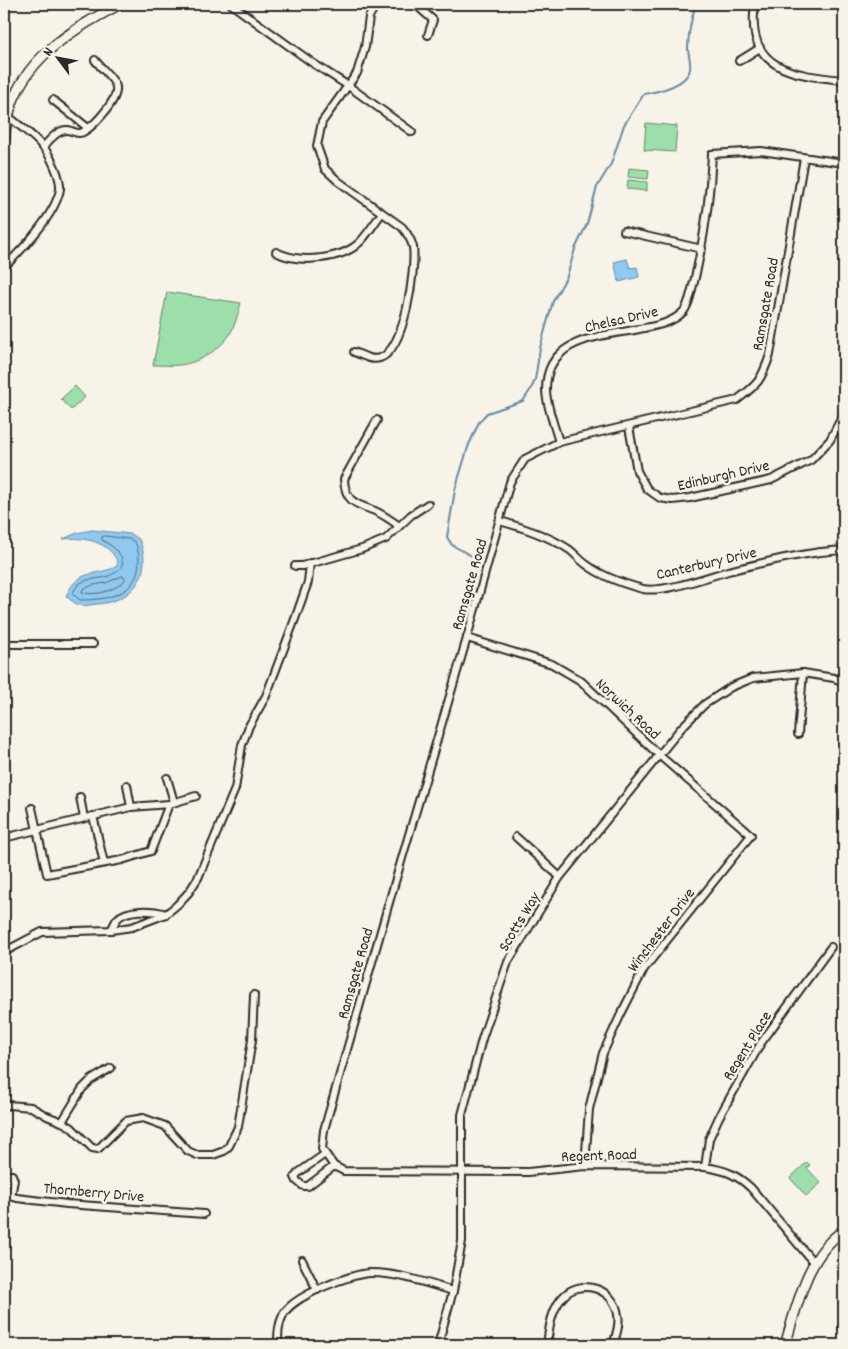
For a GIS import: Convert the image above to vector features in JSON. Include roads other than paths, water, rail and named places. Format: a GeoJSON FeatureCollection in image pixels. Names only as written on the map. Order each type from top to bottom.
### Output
{"type":"FeatureCollection","features":[{"type":"Feature","properties":{"kind":"street"},"geometry":{"type":"LineString","coordinates":[[4,143],[8,116],[20,86],[38,59],[83,24],[120,4]]}},
{"type":"Feature","properties":{"kind":"street"},"geometry":{"type":"LineString","coordinates":[[232,4],[412,132]]}},
{"type":"Feature","properties":{"kind":"street"},"geometry":{"type":"LineString","coordinates":[[354,352],[372,359],[380,358],[386,355],[398,338],[404,322],[414,258],[409,236],[402,227],[324,169],[317,146],[322,122],[357,73],[361,62],[369,17],[376,4]]}},
{"type":"Feature","properties":{"kind":"street"},"geometry":{"type":"LineString","coordinates":[[415,4],[433,20],[428,34]]}},
{"type":"Feature","properties":{"kind":"street"},"geometry":{"type":"LineString","coordinates":[[754,4],[752,22],[756,41],[774,63],[790,72],[805,76],[844,80]]}},
{"type":"Feature","properties":{"kind":"street"},"geometry":{"type":"LineString","coordinates":[[739,61],[760,48]]}},
{"type":"Feature","properties":{"kind":"street"},"geometry":{"type":"LineString","coordinates":[[43,146],[58,132],[67,130],[75,133],[82,132],[98,120],[114,100],[116,85],[95,60]]}},
{"type":"Feature","properties":{"kind":"street"},"geometry":{"type":"LineString","coordinates":[[53,100],[88,128]]}},
{"type":"Feature","properties":{"kind":"street"},"geometry":{"type":"LineString","coordinates":[[4,267],[46,220],[55,205],[60,188],[59,176],[43,146],[8,116]]}},
{"type":"Feature","properties":{"kind":"street","name":"Chelsa Drive"},"geometry":{"type":"LineString","coordinates":[[559,442],[546,392],[549,367],[563,350],[581,341],[662,324],[682,313],[690,297],[702,249],[710,191],[712,154],[761,151],[804,158]]}},
{"type":"Feature","properties":{"kind":"street"},"geometry":{"type":"LineString","coordinates":[[804,158],[844,163]]}},
{"type":"Feature","properties":{"kind":"street","name":"Ramsgate Road"},"geometry":{"type":"LineString","coordinates":[[325,1154],[322,1149],[324,1130],[467,638],[510,482],[525,459],[559,442],[737,400],[756,386],[764,375],[770,355],[804,158]]}},
{"type":"Feature","properties":{"kind":"street"},"geometry":{"type":"LineString","coordinates":[[276,252],[291,257],[314,258],[343,253],[360,242],[382,213]]}},
{"type":"Feature","properties":{"kind":"street"},"geometry":{"type":"LineString","coordinates":[[624,231],[702,249]]}},
{"type":"Feature","properties":{"kind":"street","name":"Edinburgh Drive"},"geometry":{"type":"LineString","coordinates":[[629,427],[637,471],[647,489],[660,498],[672,500],[690,498],[771,480],[811,460],[830,440],[844,413]]}},
{"type":"Feature","properties":{"kind":"street"},"geometry":{"type":"LineString","coordinates":[[377,420],[344,479],[345,487],[348,497],[354,503],[388,518],[399,526]]}},
{"type":"Feature","properties":{"kind":"street"},"geometry":{"type":"LineString","coordinates":[[294,566],[302,566],[362,549],[386,538],[428,504]]}},
{"type":"Feature","properties":{"kind":"street","name":"Canterbury Drive"},"geometry":{"type":"LineString","coordinates":[[500,521],[540,534],[570,551],[587,565],[605,576],[646,589],[675,586],[772,561],[844,550]]}},
{"type":"Feature","properties":{"kind":"street"},"geometry":{"type":"LineString","coordinates":[[4,952],[42,932],[111,930],[132,927],[166,914],[189,892],[198,878],[235,789],[242,745],[249,726],[266,696],[295,619],[308,582],[310,563]]}},
{"type":"Feature","properties":{"kind":"street","name":"Norwich Road"},"geometry":{"type":"LineString","coordinates":[[467,638],[552,664],[580,681],[659,755],[751,835]]}},
{"type":"Feature","properties":{"kind":"street"},"geometry":{"type":"LineString","coordinates":[[4,644],[93,644]]}},
{"type":"Feature","properties":{"kind":"street"},"geometry":{"type":"LineString","coordinates":[[798,734],[803,673]]}},
{"type":"Feature","properties":{"kind":"street","name":"Scotts Way"},"geometry":{"type":"LineString","coordinates":[[438,1345],[453,1291],[462,1241],[462,1114],[482,1039],[508,962],[560,877],[682,727],[705,704],[731,687],[753,678],[803,673],[834,678],[844,682]]}},
{"type":"Feature","properties":{"kind":"street"},"geometry":{"type":"LineString","coordinates":[[32,808],[47,874],[104,863],[151,851],[172,803],[167,778]]}},
{"type":"Feature","properties":{"kind":"street"},"geometry":{"type":"LineString","coordinates":[[127,786],[131,807]]}},
{"type":"Feature","properties":{"kind":"street"},"geometry":{"type":"LineString","coordinates":[[80,796],[84,818]]}},
{"type":"Feature","properties":{"kind":"street"},"geometry":{"type":"LineString","coordinates":[[4,838],[131,807],[172,803],[196,796]]}},
{"type":"Feature","properties":{"kind":"street"},"geometry":{"type":"LineString","coordinates":[[93,816],[104,863]]}},
{"type":"Feature","properties":{"kind":"street","name":"Winchester Drive"},"geometry":{"type":"LineString","coordinates":[[585,1166],[589,1109],[603,1053],[620,1014],[644,969],[751,835]]}},
{"type":"Feature","properties":{"kind":"street"},"geometry":{"type":"LineString","coordinates":[[516,836],[560,877]]}},
{"type":"Feature","properties":{"kind":"street"},"geometry":{"type":"LineString","coordinates":[[111,930],[118,918],[128,912],[158,912],[166,914]]}},
{"type":"Feature","properties":{"kind":"street","name":"Regent Place"},"geometry":{"type":"LineString","coordinates":[[705,1167],[709,1139],[719,1117],[761,1043],[831,947]]}},
{"type":"Feature","properties":{"kind":"street"},"geometry":{"type":"LineString","coordinates":[[4,1106],[32,1107],[71,1127],[92,1148],[98,1149],[126,1121],[143,1118],[165,1126],[188,1151],[213,1155],[224,1151],[233,1140],[238,1126],[244,1095],[254,1028],[254,995]]}},
{"type":"Feature","properties":{"kind":"street"},"geometry":{"type":"LineString","coordinates":[[62,1122],[82,1090],[91,1080],[112,1068]]}},
{"type":"Feature","properties":{"kind":"street"},"geometry":{"type":"LineString","coordinates":[[325,1154],[334,1166],[308,1186],[303,1186],[297,1181],[295,1177],[298,1173],[325,1154]]}},
{"type":"Feature","properties":{"kind":"street","name":"Regent Road"},"geometry":{"type":"LineString","coordinates":[[334,1166],[344,1171],[528,1172],[585,1166],[705,1167],[722,1170],[740,1178],[751,1188],[814,1262]]}},
{"type":"Feature","properties":{"kind":"street","name":"Thornberry Drive"},"geometry":{"type":"LineString","coordinates":[[4,1175],[12,1175],[14,1180],[12,1196],[17,1198],[66,1204],[204,1214]]}},
{"type":"Feature","properties":{"kind":"street"},"geometry":{"type":"LineString","coordinates":[[786,1345],[807,1276],[814,1262],[827,1245],[844,1230]]}},
{"type":"Feature","properties":{"kind":"street"},"geometry":{"type":"LineString","coordinates":[[302,1260],[317,1290]]}},
{"type":"Feature","properties":{"kind":"street"},"geometry":{"type":"LineString","coordinates":[[278,1345],[278,1331],[283,1314],[297,1301],[350,1276],[370,1273],[401,1276],[453,1291]]}},
{"type":"Feature","properties":{"kind":"street"},"geometry":{"type":"LineString","coordinates":[[546,1345],[551,1320],[561,1299],[568,1291],[589,1287],[598,1288],[611,1298],[615,1305],[618,1319],[613,1345]]}},
{"type":"Feature","properties":{"kind":"water"},"geometry":{"type":"Polygon","coordinates":[[[627,259],[630,268],[637,267],[639,277],[619,282],[614,262],[627,259]]]}},
{"type":"Feature","properties":{"kind":"water"},"geometry":{"type":"Polygon","coordinates":[[[92,530],[131,534],[139,539],[144,563],[138,583],[131,591],[111,602],[81,606],[66,596],[76,581],[86,575],[116,567],[118,563],[109,550],[102,545],[88,540],[63,539],[77,533],[92,530]]]}},
{"type":"Feature","properties":{"kind":"waterway"},"geometry":{"type":"LineString","coordinates":[[477,559],[452,545],[447,537],[455,490],[468,447],[479,422],[487,413],[523,401],[531,389],[535,380],[540,348],[553,301],[567,276],[575,249],[587,224],[597,187],[611,164],[624,125],[644,94],[671,87],[688,75],[690,69],[689,32],[696,4]]}}]}
